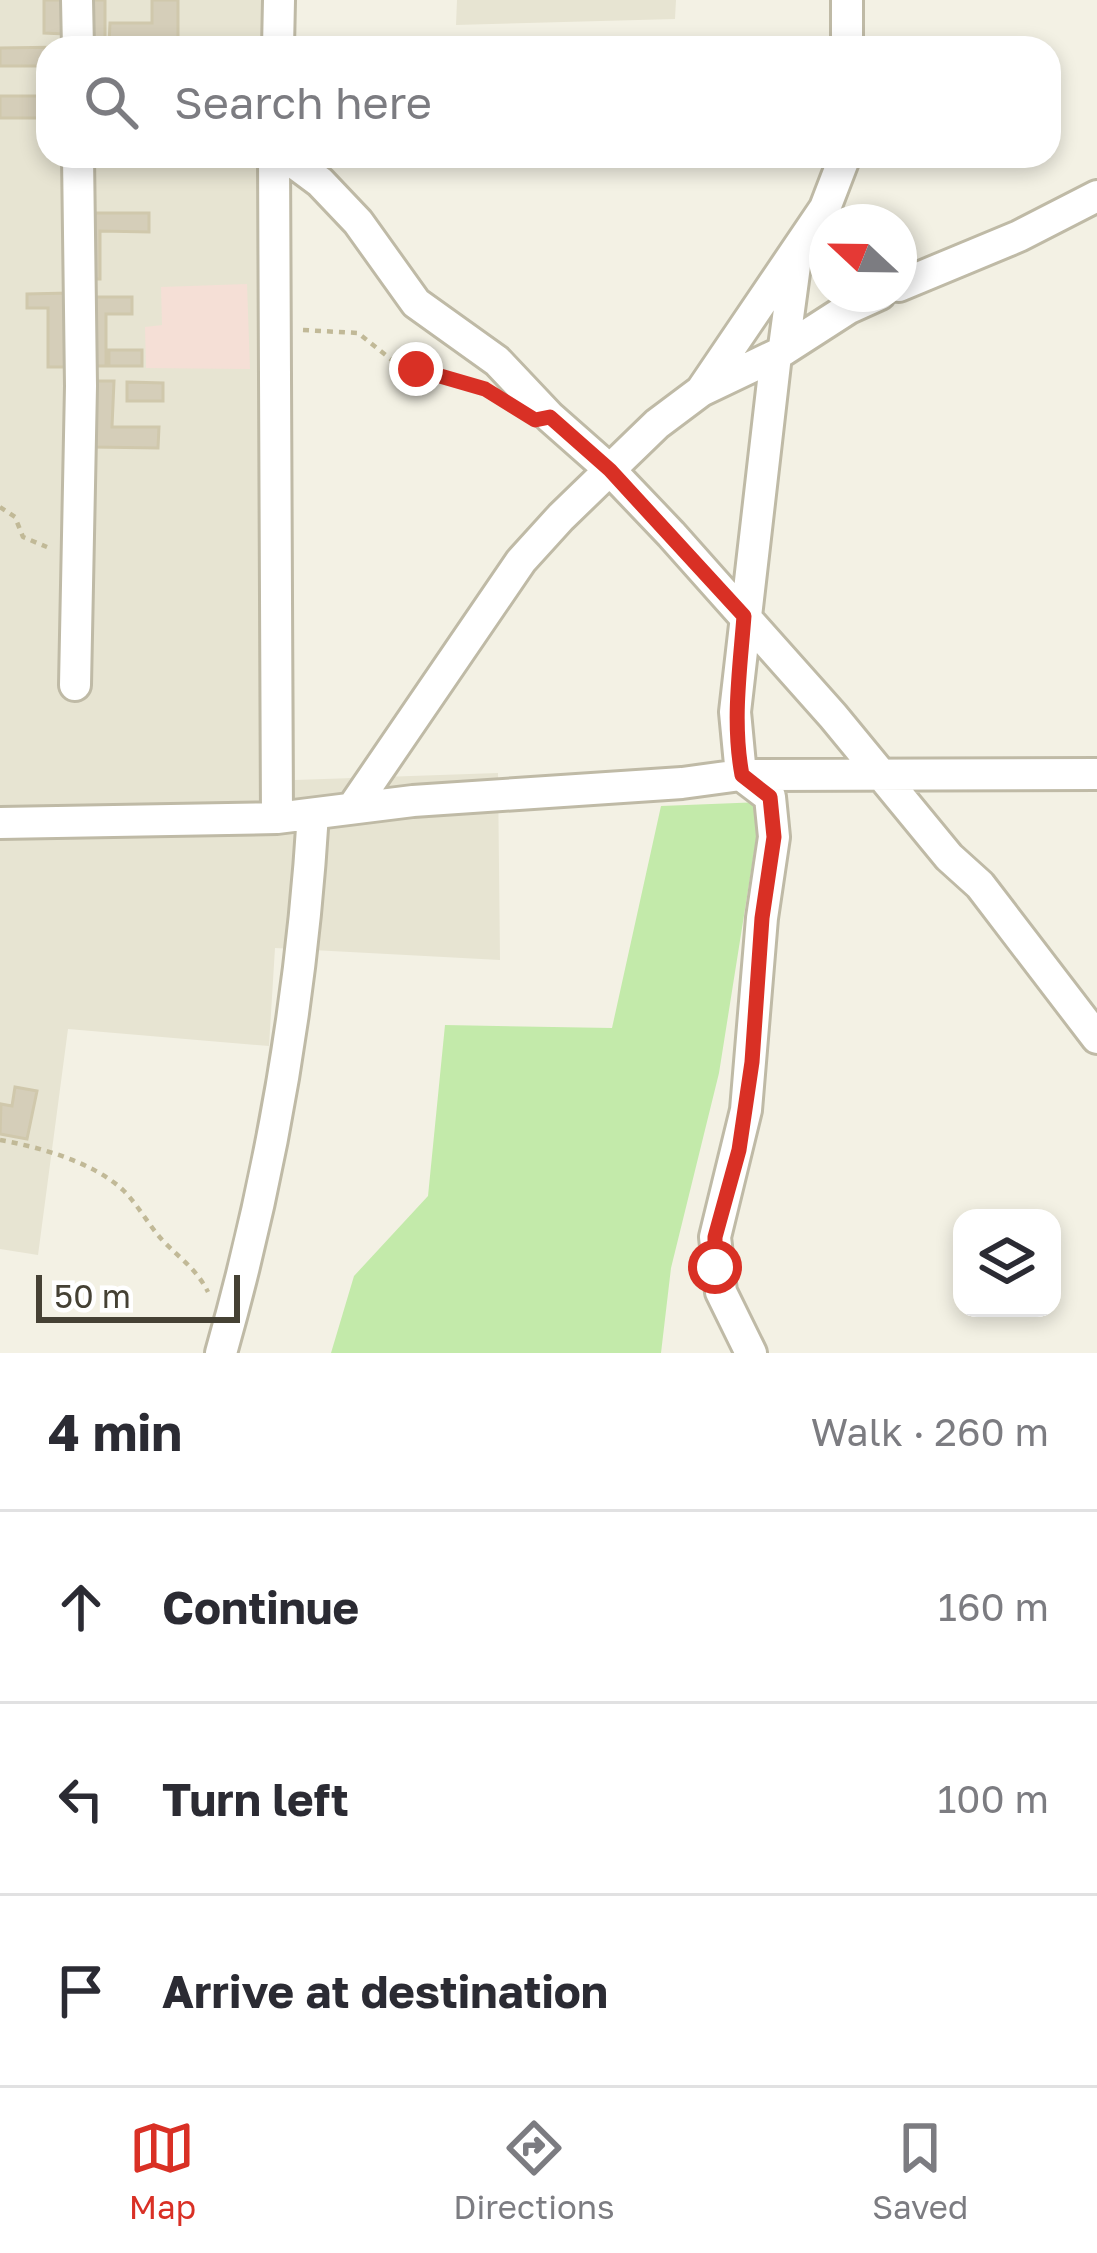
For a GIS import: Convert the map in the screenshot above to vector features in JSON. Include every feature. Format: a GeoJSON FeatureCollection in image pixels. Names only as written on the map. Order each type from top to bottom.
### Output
{"type":"FeatureCollection","features":[{"type":"Feature","properties":{"kind":"street"},"geometry":{"type":"LineString","coordinates":[[77,0],[78,36]]}},
{"type":"Feature","properties":{"kind":"street"},"geometry":{"type":"LineString","coordinates":[[278,36],[280,0]]}},
{"type":"Feature","properties":{"kind":"street"},"geometry":{"type":"LineString","coordinates":[[848,0],[848,36]]}},
{"type":"Feature","properties":{"kind":"street"},"geometry":{"type":"LineString","coordinates":[[75,685],[81,386],[78,168]]}},
{"type":"Feature","properties":{"kind":"street"},"geometry":{"type":"LineString","coordinates":[[274,168],[278,818]]}},
{"type":"Feature","properties":{"kind":"street"},"geometry":{"type":"LineString","coordinates":[[301,168],[358,222],[416,303],[497,361],[610,470],[744,616],[949,857],[980,885],[1097,1037]]}},
{"type":"Feature","properties":{"kind":"street"},"geometry":{"type":"LineString","coordinates":[[701,391],[825,208],[840,168]]}},
{"type":"Feature","properties":{"kind":"street"},"geometry":{"type":"LineString","coordinates":[[917,278],[1019,236],[1097,196]]}},
{"type":"Feature","properties":{"kind":"street"},"geometry":{"type":"LineString","coordinates":[[751,1353],[721,1292],[715,1237],[746,1110],[762,918],[774,837],[770,797],[742,775],[735,712],[744,616],[797,251]]}},
{"type":"Feature","properties":{"kind":"street"},"geometry":{"type":"LineString","coordinates":[[352,807],[521,561],[610,470],[657,424],[701,391],[848,312]]}},
{"type":"Feature","properties":{"kind":"street"},"geometry":{"type":"LineString","coordinates":[[0,823],[278,818],[352,807],[742,775],[1097,774]]}},
{"type":"Feature","properties":{"kind":"street"},"geometry":{"type":"LineString","coordinates":[[224,1341],[246,1271],[280,1096],[313,814]]}},
{"type":"Feature","properties":{"kind":"path"},"geometry":{"type":"LineString","coordinates":[[274,330],[358,333],[397,364],[485,389]]}},
{"type":"Feature","properties":{"kind":"path"},"geometry":{"type":"LineString","coordinates":[[0,508],[15,517],[22,537],[55,551],[77,582]]}},
{"type":"Feature","properties":{"kind":"path"},"geometry":{"type":"LineString","coordinates":[[0,1140],[41,1150],[99,1173],[120,1187],[166,1244],[200,1276],[224,1341]]}},
{"type":"Feature","properties":{"kind":"shaded area"},"geometry":{"type":"Polygon","coordinates":[[[0,0],[289,0],[289,36],[36,36],[36,168],[290,168],[295,780],[498,773],[500,960],[275,948],[269,1046],[68,1029],[38,1255],[0,1249],[0,0]]]}},
{"type":"Feature","properties":{"kind":"shaded area"},"geometry":{"type":"Polygon","coordinates":[[[457,0],[676,0],[675,19],[456,25],[457,0]]]}},
{"type":"Feature","properties":{"kind":"shaded area"},"geometry":{"type":"Polygon","coordinates":[[[247,284],[250,369],[146,368],[145,327],[162,325],[161,287],[247,284]]]}},
{"type":"Feature","properties":{"kind":"green space"},"geometry":{"type":"Polygon","coordinates":[[[762,802],[719,1073],[671,1268],[661,1353],[331,1353],[354,1276],[428,1196],[445,1025],[612,1028],[661,806],[762,802]]]}},
{"type":"Feature","properties":{"kind":"building"},"geometry":{"type":"Polygon","coordinates":[[[44,0],[65,0],[64,34],[44,33],[44,0]]]}},
{"type":"Feature","properties":{"kind":"building"},"geometry":{"type":"Polygon","coordinates":[[[89,0],[105,0],[105,36],[88,36],[89,0]]]}},
{"type":"Feature","properties":{"kind":"building"},"geometry":{"type":"Polygon","coordinates":[[[152,0],[178,0],[178,36],[109,36],[110,23],[152,23],[152,0]]]}},
{"type":"Feature","properties":{"kind":"building"},"geometry":{"type":"Polygon","coordinates":[[[36,47],[36,66],[0,66],[0,48],[36,47]]]}},
{"type":"Feature","properties":{"kind":"building"},"geometry":{"type":"Polygon","coordinates":[[[0,96],[36,96],[36,118],[0,118],[0,96]]]}},
{"type":"Feature","properties":{"kind":"building"},"geometry":{"type":"Polygon","coordinates":[[[82,213],[149,213],[149,232],[100,231],[100,279],[82,279],[82,213]]]}},
{"type":"Feature","properties":{"kind":"building"},"geometry":{"type":"Polygon","coordinates":[[[68,293],[69,367],[48,367],[48,308],[27,308],[27,294],[68,293]]]}},
{"type":"Feature","properties":{"kind":"building"},"geometry":{"type":"Polygon","coordinates":[[[86,297],[132,297],[132,314],[106,314],[106,366],[85,366],[86,297]]]}},
{"type":"Feature","properties":{"kind":"building"},"geometry":{"type":"Polygon","coordinates":[[[109,350],[142,350],[142,366],[109,366],[109,350]]]}},
{"type":"Feature","properties":{"kind":"building"},"geometry":{"type":"Polygon","coordinates":[[[95,381],[114,381],[112,427],[159,427],[158,448],[93,447],[95,381]]]}},
{"type":"Feature","properties":{"kind":"building"},"geometry":{"type":"Polygon","coordinates":[[[127,382],[163,383],[163,401],[127,401],[127,382]]]}},
{"type":"Feature","properties":{"kind":"building"},"geometry":{"type":"Polygon","coordinates":[[[15,1087],[37,1091],[27,1139],[0,1134],[1,1104],[12,1106],[15,1087]]]}},
{"type":"Feature","properties":{"kind":"route"},"geometry":{"type":"LineString","coordinates":[[416,369],[485,389],[535,420],[550,417],[610,470],[744,616],[735,712],[738,757],[742,775],[770,797],[774,837],[762,918],[746,1110],[715,1237],[715,1267]]}}]}
